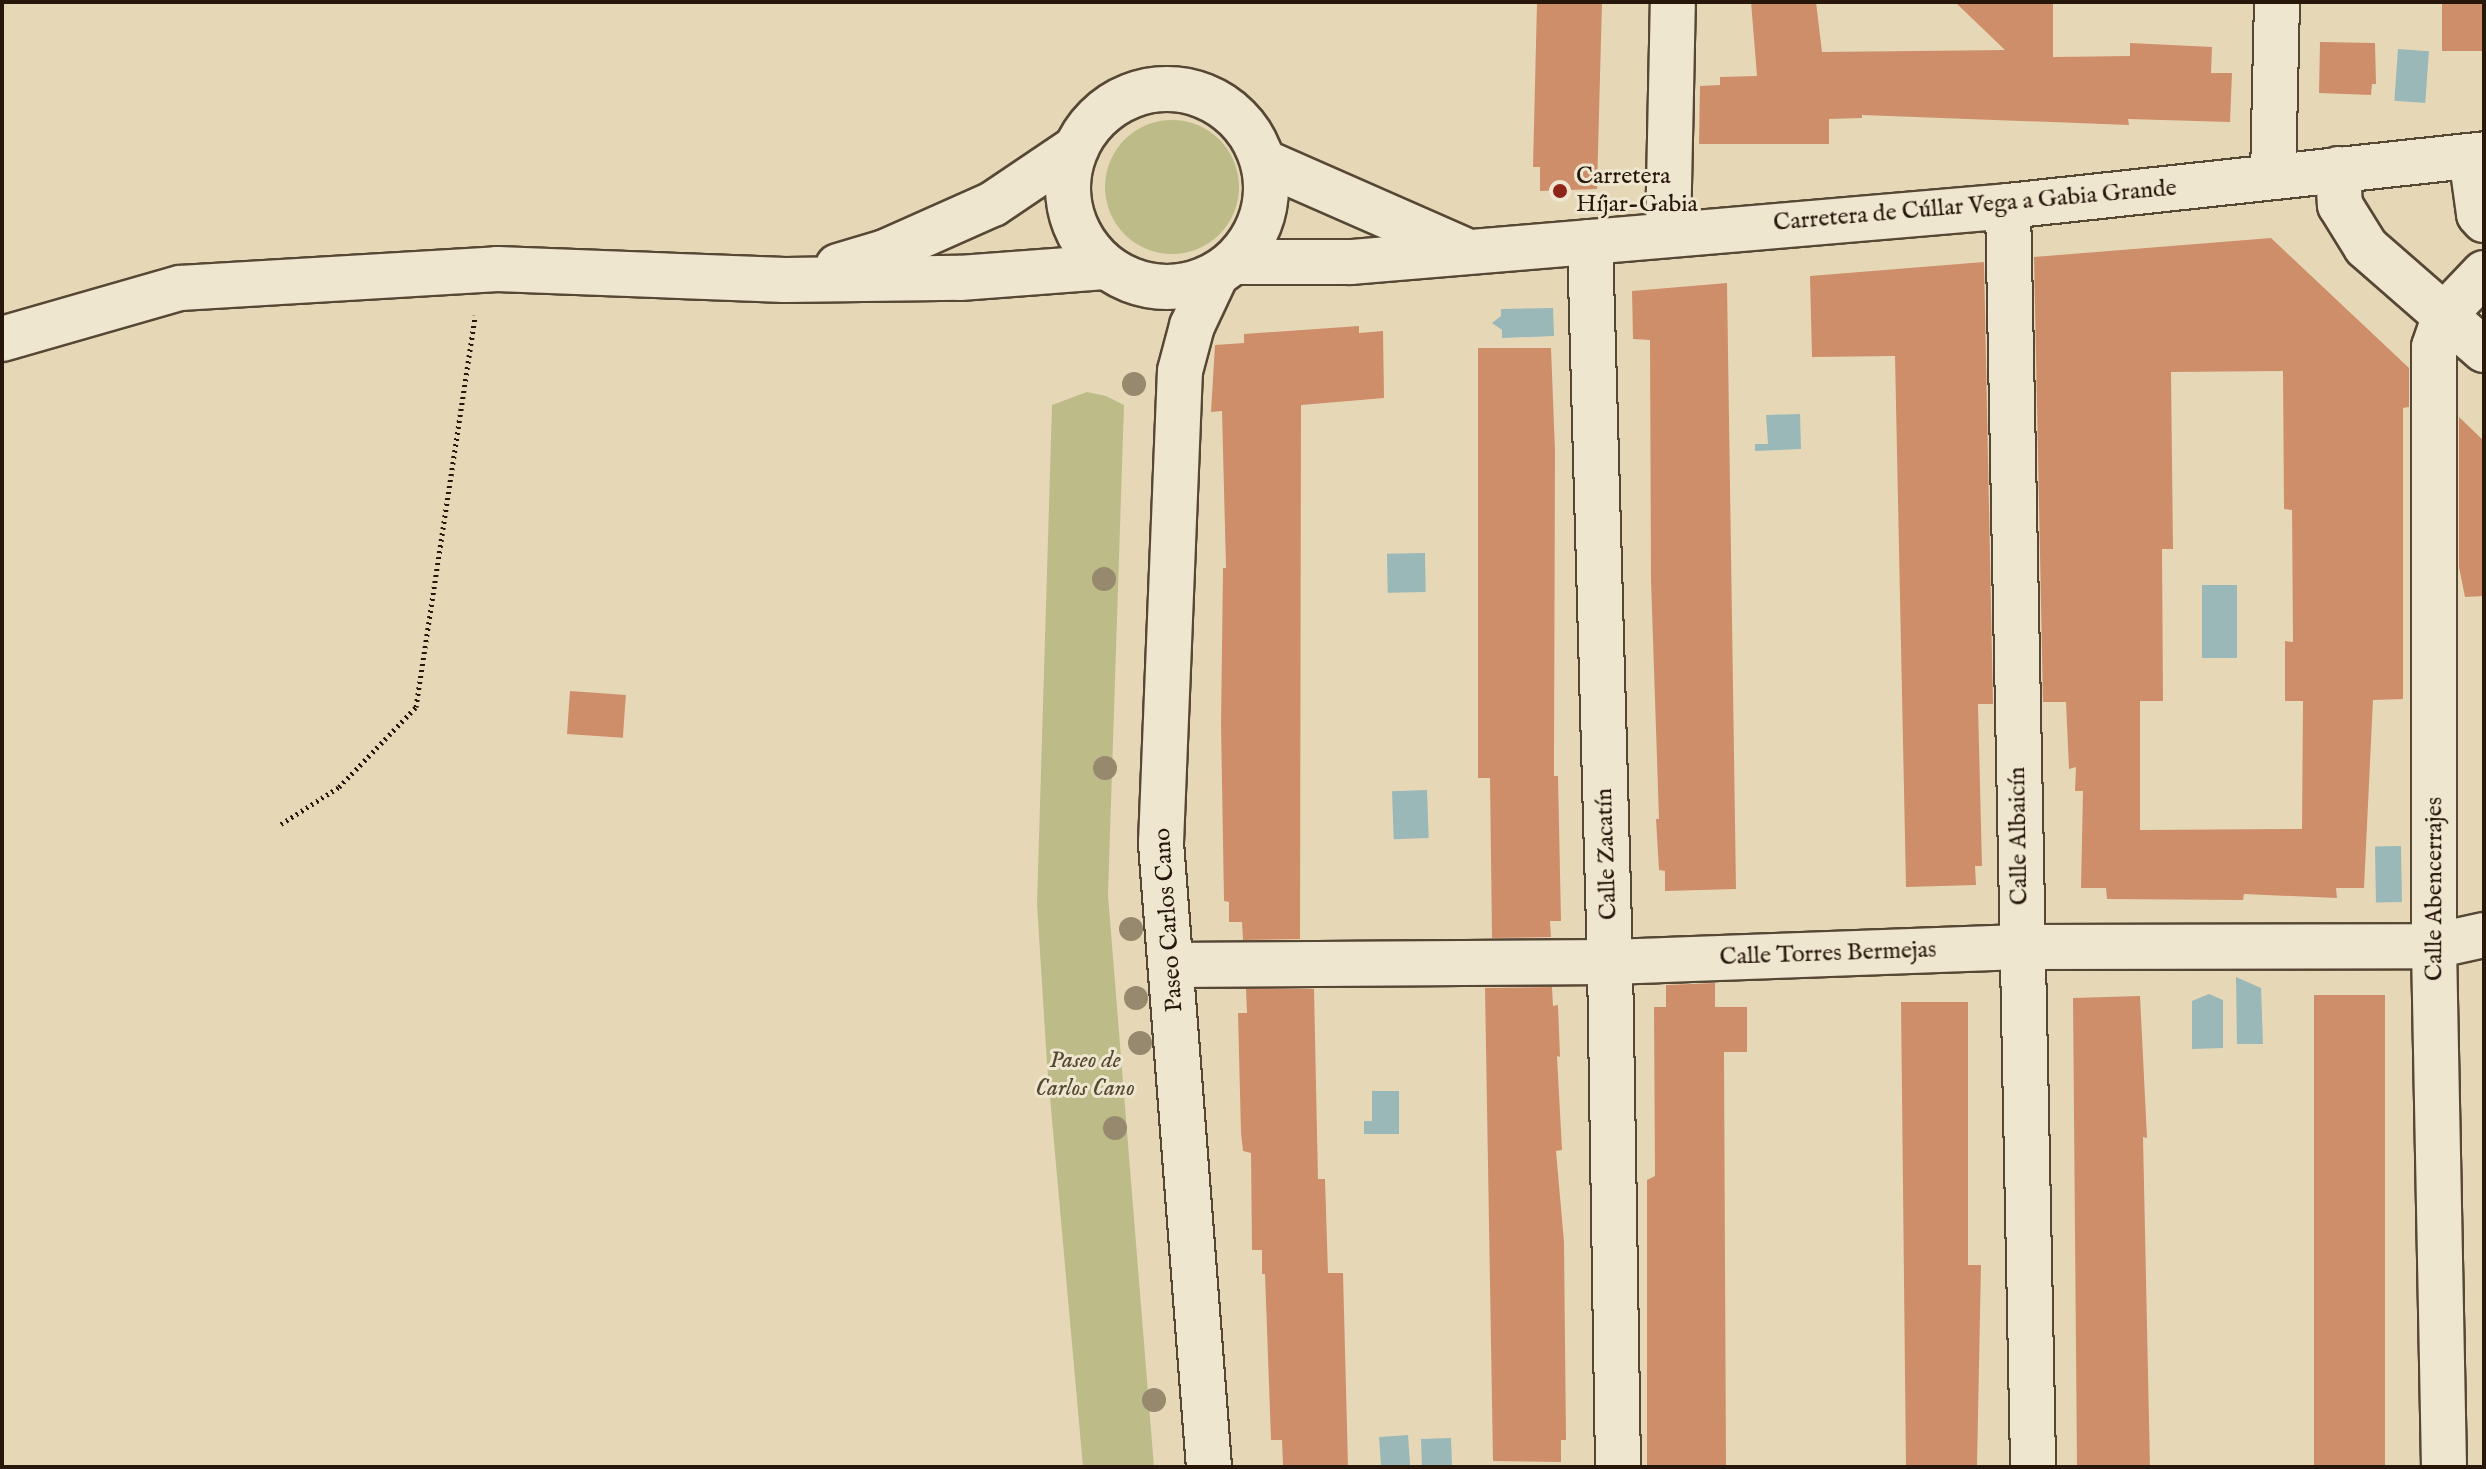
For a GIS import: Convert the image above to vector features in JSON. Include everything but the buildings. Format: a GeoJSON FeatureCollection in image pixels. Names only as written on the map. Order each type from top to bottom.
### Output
{"type":"FeatureCollection","features":[{"type":"Feature","properties":{"kind":"street"},"geometry":{"type":"LineString","coordinates":[[1668,234],[1673,2]]}},
{"type":"Feature","properties":{"kind":"street"},"geometry":{"type":"LineString","coordinates":[[2273,177],[2277,2]]}},
{"type":"Feature","properties":{"kind":"street"},"geometry":{"type":"LineString","coordinates":[[2,339],[180,288],[478,270],[785,280],[1116,273],[1156,287],[1187,286],[1225,268],[1257,231],[1267,197],[1264,162],[1254,137],[1237,115],[1215,99],[1189,90],[1148,91],[1110,106],[1090,124],[1076,148],[1068,179],[1070,212],[1083,243],[1116,273]]}},
{"type":"Feature","properties":{"kind":"street"},"geometry":{"type":"LineString","coordinates":[[785,280],[885,252],[980,210],[1076,148]]}},
{"type":"Feature","properties":{"kind":"street"},"geometry":{"type":"LineString","coordinates":[[2478,155],[2479,214],[2484,220]]}},
{"type":"Feature","properties":{"kind":"street","name":"Carretera de Cúllar Vega a Gabia Grande"},"geometry":{"type":"LineString","coordinates":[[1225,268],[1351,262],[2008,206],[2478,155]]}},
{"type":"Feature","properties":{"kind":"street","name":"Carretera de Cúllar Vega a Gabia Grande"},"geometry":{"type":"LineString","coordinates":[[1264,162],[1465,250]]}},
{"type":"Feature","properties":{"kind":"street"},"geometry":{"type":"LineString","coordinates":[[2338,169],[2340,205],[2366,247],[2446,313],[2484,350]]}},
{"type":"Feature","properties":{"kind":"street","name":"Calle Albaicín"},"geometry":{"type":"LineString","coordinates":[[2008,206],[2033,1467]]}},
{"type":"Feature","properties":{"kind":"street","name":"Calle Zacatín"},"geometry":{"type":"LineString","coordinates":[[1590,242],[1610,962],[1618,1467]]}},
{"type":"Feature","properties":{"kind":"street","name":"Paseo Carlos Cano"},"geometry":{"type":"LineString","coordinates":[[1209,1467],[1161,843],[1180,371],[1192,326],[1225,268]]}},
{"type":"Feature","properties":{"kind":"street","name":"Paseo Carlos Cano"},"geometry":{"type":"LineString","coordinates":[[1116,273],[1162,323],[1180,371]]}},
{"type":"Feature","properties":{"kind":"street"},"geometry":{"type":"LineString","coordinates":[[2446,313],[2484,273]]}},
{"type":"Feature","properties":{"kind":"street","name":"Calle Abencerrajes"},"geometry":{"type":"LineString","coordinates":[[2444,1467],[2434,946],[2434,347],[2446,313]]}},
{"type":"Feature","properties":{"kind":"street","name":"Calle Torres Bermejas"},"geometry":{"type":"LineString","coordinates":[[1171,965],[1610,962],[2021,947],[2434,946],[2484,935]]}},
{"type":"Feature","properties":{"kind":"path"},"geometry":{"type":"LineString","coordinates":[[281,824],[339,787],[416,707],[474,338],[478,270]]}},
{"type":"Feature","properties":{"kind":"green space"},"geometry":{"type":"Polygon","coordinates":[[[1172,120],[1198,125],[1219,140],[1234,161],[1239,187],[1234,213],[1219,234],[1198,249],[1172,254],[1146,249],[1125,234],[1110,213],[1105,187],[1110,161],[1125,140],[1146,125],[1172,120]]]}},
{"type":"Feature","properties":{"kind":"green space","name":"Paseo de Carlos Cano"},"geometry":{"type":"Polygon","coordinates":[[[1087,392],[1106,396],[1124,405],[1108,895],[1154,1467],[1083,1467],[1047,1064],[1037,904],[1052,405],[1087,392]]]}},
{"type":"Feature","properties":{"kind":"water"},"geometry":{"type":"Polygon","coordinates":[[[2398,49],[2429,51],[2425,103],[2394,101],[2398,49]]]}},
{"type":"Feature","properties":{"kind":"water"},"geometry":{"type":"Polygon","coordinates":[[[1553,308],[1554,336],[1502,338],[1502,330],[1492,323],[1501,316],[1501,309],[1553,308]]]}},
{"type":"Feature","properties":{"kind":"water"},"geometry":{"type":"Polygon","coordinates":[[[1800,414],[1801,449],[1755,451],[1755,444],[1768,444],[1766,415],[1800,414]]]}},
{"type":"Feature","properties":{"kind":"water"},"geometry":{"type":"Polygon","coordinates":[[[1425,553],[1426,592],[1388,593],[1387,554],[1425,553]]]}},
{"type":"Feature","properties":{"kind":"water"},"geometry":{"type":"Polygon","coordinates":[[[2202,585],[2237,585],[2237,658],[2202,658],[2202,585]]]}},
{"type":"Feature","properties":{"kind":"water"},"geometry":{"type":"Polygon","coordinates":[[[1427,790],[1429,838],[1394,839],[1392,791],[1427,790]]]}},
{"type":"Feature","properties":{"kind":"water"},"geometry":{"type":"Polygon","coordinates":[[[2375,846],[2401,846],[2402,902],[2376,902],[2375,846]]]}},
{"type":"Feature","properties":{"kind":"water"},"geometry":{"type":"Polygon","coordinates":[[[2236,977],[2261,988],[2263,1044],[2237,1044],[2236,977]]]}},
{"type":"Feature","properties":{"kind":"water"},"geometry":{"type":"Polygon","coordinates":[[[2209,994],[2223,1000],[2223,1048],[2192,1049],[2192,1001],[2209,994]]]}},
{"type":"Feature","properties":{"kind":"water"},"geometry":{"type":"Polygon","coordinates":[[[1372,1091],[1399,1091],[1399,1134],[1364,1134],[1364,1121],[1372,1121],[1372,1091]]]}},
{"type":"Feature","properties":{"kind":"water"},"geometry":{"type":"Polygon","coordinates":[[[1408,1435],[1410,1467],[1381,1467],[1379,1437],[1408,1435]]]}},
{"type":"Feature","properties":{"kind":"water"},"geometry":{"type":"Polygon","coordinates":[[[1451,1438],[1452,1467],[1422,1467],[1421,1439],[1451,1438]]]}},
{"type":"Feature","properties":{"kind":"place","name":"Carretera Híjar-Gabia"},"geometry":{"type":"Point","coordinates":[1560,191]}}]}
